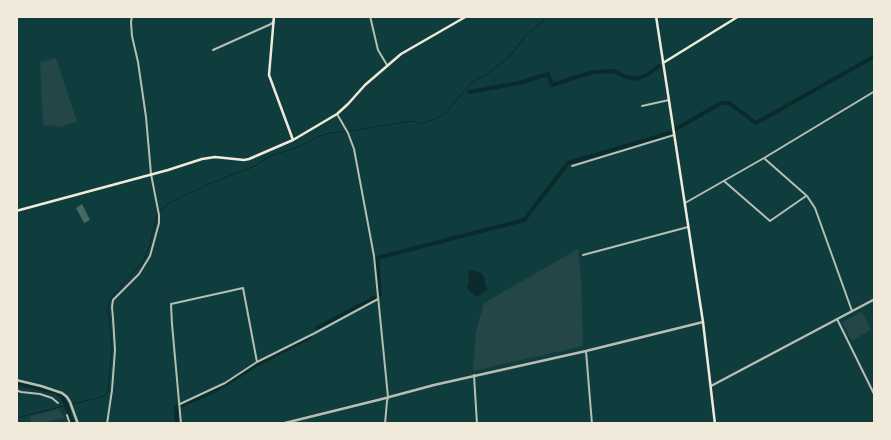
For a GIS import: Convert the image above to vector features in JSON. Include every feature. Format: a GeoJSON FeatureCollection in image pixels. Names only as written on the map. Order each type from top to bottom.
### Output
{"type":"FeatureCollection","features":[{"type":"Feature","properties":{"kind":"main road"},"geometry":{"type":"LineString","coordinates":[[274,16],[269,75],[294,140]]}},
{"type":"Feature","properties":{"kind":"main road"},"geometry":{"type":"LineString","coordinates":[[16,211],[202,159],[215,157],[249,159],[294,140],[337,114],[365,85],[401,54],[466,16]]}},
{"type":"Feature","properties":{"kind":"main road"},"geometry":{"type":"LineString","coordinates":[[656,16],[703,322],[715,424]]}},
{"type":"Feature","properties":{"kind":"main road"},"geometry":{"type":"LineString","coordinates":[[663,63],[739,16]]}},
{"type":"Feature","properties":{"kind":"street"},"geometry":{"type":"LineString","coordinates":[[108,424],[116,350],[112,318],[114,300],[138,274],[150,256],[159,223],[146,117],[132,36],[132,16]]}},
{"type":"Feature","properties":{"kind":"street"},"geometry":{"type":"LineString","coordinates":[[370,16],[378,50],[387,65]]}},
{"type":"Feature","properties":{"kind":"street"},"geometry":{"type":"LineString","coordinates":[[213,50],[274,21]]}},
{"type":"Feature","properties":{"kind":"street"},"geometry":{"type":"LineString","coordinates":[[685,203],[875,91]]}},
{"type":"Feature","properties":{"kind":"street"},"geometry":{"type":"LineString","coordinates":[[642,106],[669,100]]}},
{"type":"Feature","properties":{"kind":"street"},"geometry":{"type":"LineString","coordinates":[[337,114],[354,149],[374,254],[388,398],[385,424]]}},
{"type":"Feature","properties":{"kind":"street"},"geometry":{"type":"LineString","coordinates":[[572,166],[674,135]]}},
{"type":"Feature","properties":{"kind":"street"},"geometry":{"type":"LineString","coordinates":[[764,158],[807,196],[815,208],[852,311]]}},
{"type":"Feature","properties":{"kind":"street"},"geometry":{"type":"LineString","coordinates":[[724,181],[770,221],[807,196]]}},
{"type":"Feature","properties":{"kind":"street"},"geometry":{"type":"LineString","coordinates":[[583,255],[688,227]]}},
{"type":"Feature","properties":{"kind":"street"},"geometry":{"type":"LineString","coordinates":[[180,424],[171,304],[243,288],[257,362]]}},
{"type":"Feature","properties":{"kind":"street"},"geometry":{"type":"LineString","coordinates":[[179,404],[225,383],[257,362],[378,299]]}},
{"type":"Feature","properties":{"kind":"street"},"geometry":{"type":"LineString","coordinates":[[711,386],[875,299]]}},
{"type":"Feature","properties":{"kind":"street"},"geometry":{"type":"LineString","coordinates":[[836,320],[875,396]]}},
{"type":"Feature","properties":{"kind":"street"},"geometry":{"type":"LineString","coordinates":[[281,424],[388,398],[434,384],[586,351],[703,322]]}},
{"type":"Feature","properties":{"kind":"street"},"geometry":{"type":"LineString","coordinates":[[586,351],[592,424]]}},
{"type":"Feature","properties":{"kind":"street"},"geometry":{"type":"LineString","coordinates":[[474,375],[477,424]]}},
{"type":"Feature","properties":{"kind":"street"},"geometry":{"type":"LineString","coordinates":[[16,380],[62,393],[66,397],[78,424]]}},
{"type":"Feature","properties":{"kind":"street"},"geometry":{"type":"LineString","coordinates":[[16,390],[40,394],[52,398],[58,403]]}},
{"type":"Feature","properties":{"kind":"street"},"geometry":{"type":"LineString","coordinates":[[66,415],[70,424]]}},
{"type":"Feature","properties":{"kind":"shaded area"},"geometry":{"type":"Polygon","coordinates":[[[56,58],[77,122],[58,127],[52,125],[43,126],[40,62],[56,58]]]}},
{"type":"Feature","properties":{"kind":"shaded area"},"geometry":{"type":"Polygon","coordinates":[[[578,249],[581,277],[583,346],[473,371],[476,332],[484,303],[578,249]]]}},
{"type":"Feature","properties":{"kind":"shaded area"},"geometry":{"type":"Polygon","coordinates":[[[469,271],[482,273],[488,290],[475,296],[467,288],[469,271]]]}},
{"type":"Feature","properties":{"kind":"shaded area"},"geometry":{"type":"Polygon","coordinates":[[[862,312],[871,329],[852,341],[842,322],[862,312]]]}},
{"type":"Feature","properties":{"kind":"shaded area"},"geometry":{"type":"Polygon","coordinates":[[[58,409],[65,418],[31,424],[30,416],[58,409]]]}},
{"type":"Feature","properties":{"kind":"building"},"geometry":{"type":"Polygon","coordinates":[[[82,204],[90,220],[84,223],[76,208],[82,204]]]}},
{"type":"Feature","properties":{"kind":"waterway"},"geometry":{"type":"LineString","coordinates":[[160,210],[171,202],[209,184],[255,166],[270,156],[301,146],[317,137],[330,133],[412,121],[420,124],[438,118],[446,113],[470,84],[484,77],[511,55],[525,36],[547,16]]}},
{"type":"Feature","properties":{"kind":"waterway"},"geometry":{"type":"LineString","coordinates":[[676,129],[721,103],[729,103],[756,123],[875,56]]}},
{"type":"Feature","properties":{"kind":"waterway"},"geometry":{"type":"LineString","coordinates":[[469,92],[519,83],[548,74],[552,85],[593,72],[613,71],[637,79],[647,75],[659,66]]}},
{"type":"Feature","properties":{"kind":"waterway"},"geometry":{"type":"LineString","coordinates":[[380,294],[377,258],[524,220],[568,163],[670,133]]}},
{"type":"Feature","properties":{"kind":"waterway"},"geometry":{"type":"LineString","coordinates":[[73,404],[105,396],[108,390],[112,346],[109,302],[143,262],[157,215]]}},
{"type":"Feature","properties":{"kind":"waterway"},"geometry":{"type":"LineString","coordinates":[[317,328],[374,298]]}},
{"type":"Feature","properties":{"kind":"waterway"},"geometry":{"type":"LineString","coordinates":[[180,406],[214,391],[258,364],[310,337]]}},
{"type":"Feature","properties":{"kind":"waterway"},"geometry":{"type":"LineString","coordinates":[[16,383],[61,395],[73,424]]}},
{"type":"Feature","properties":{"kind":"waterway"},"geometry":{"type":"LineString","coordinates":[[16,418],[68,405]]}},
{"type":"Feature","properties":{"kind":"waterway"},"geometry":{"type":"LineString","coordinates":[[176,407],[177,424]]}}]}
